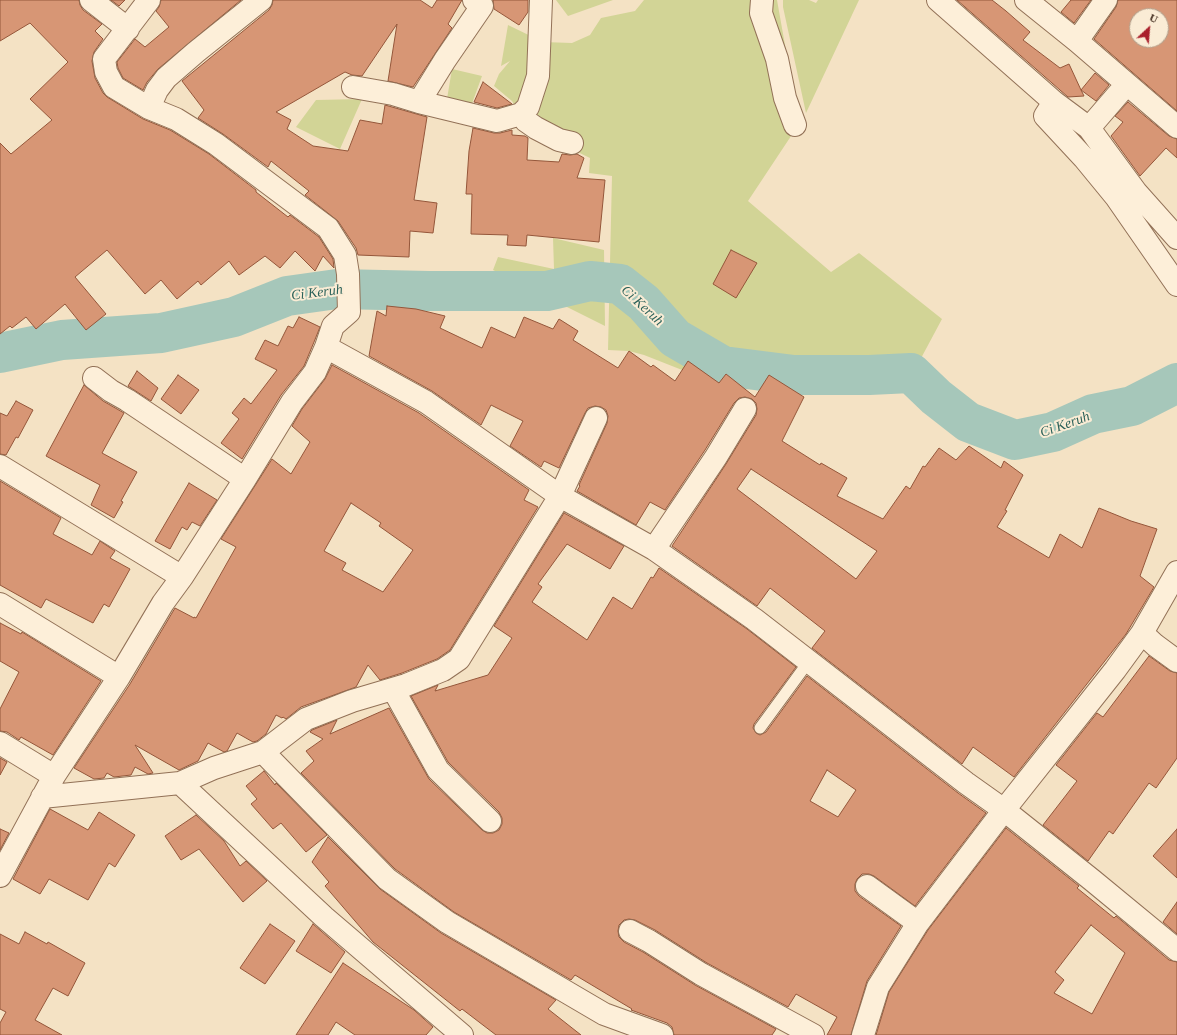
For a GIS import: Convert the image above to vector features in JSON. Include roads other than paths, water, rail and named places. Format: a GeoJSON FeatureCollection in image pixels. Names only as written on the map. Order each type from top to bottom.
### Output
{"type":"FeatureCollection","features":[{"type":"Feature","properties":{"kind":"street"},"geometry":{"type":"LineString","coordinates":[[91,0],[128,29]]}},
{"type":"Feature","properties":{"kind":"street"},"geometry":{"type":"LineString","coordinates":[[0,876],[54,776],[119,677],[163,603],[182,577],[245,480],[292,402],[315,372],[333,326],[349,312],[348,274],[345,255],[328,228],[216,144],[176,119],[148,108],[114,86],[106,72],[104,59],[149,0]]}},
{"type":"Feature","properties":{"kind":"street"},"geometry":{"type":"LineString","coordinates":[[148,108],[166,78],[261,0]]}},
{"type":"Feature","properties":{"kind":"street"},"geometry":{"type":"LineString","coordinates":[[419,102],[444,60],[482,6],[474,0]]}},
{"type":"Feature","properties":{"kind":"street"},"geometry":{"type":"LineString","coordinates":[[353,87],[393,94],[419,102],[499,121],[521,114],[528,107],[538,76],[541,0]]}},
{"type":"Feature","properties":{"kind":"street"},"geometry":{"type":"LineString","coordinates":[[762,0],[761,13],[777,59],[785,98],[795,125]]}},
{"type":"Feature","properties":{"kind":"street"},"geometry":{"type":"LineString","coordinates":[[938,0],[1051,106],[1089,128],[1136,192],[1177,238]]}},
{"type":"Feature","properties":{"kind":"street"},"geometry":{"type":"LineString","coordinates":[[1026,0],[1177,127]]}},
{"type":"Feature","properties":{"kind":"street"},"geometry":{"type":"LineString","coordinates":[[1077,42],[1106,0]]}},
{"type":"Feature","properties":{"kind":"street"},"geometry":{"type":"LineString","coordinates":[[1089,128],[1126,85]]}},
{"type":"Feature","properties":{"kind":"street"},"geometry":{"type":"LineString","coordinates":[[1051,106],[1045,116],[1084,158],[1116,197],[1177,286]]}},
{"type":"Feature","properties":{"kind":"street"},"geometry":{"type":"LineString","coordinates":[[521,114],[526,121],[536,128],[559,140],[572,143]]}},
{"type":"Feature","properties":{"kind":"street"},"geometry":{"type":"LineString","coordinates":[[326,347],[426,402],[560,496],[654,549],[754,619],[966,783],[1004,810],[1177,950]]}},
{"type":"Feature","properties":{"kind":"street"},"geometry":{"type":"LineString","coordinates":[[94,378],[111,391],[127,400],[245,480]]}},
{"type":"Feature","properties":{"kind":"street"},"geometry":{"type":"LineString","coordinates":[[654,549],[716,457],[745,409]]}},
{"type":"Feature","properties":{"kind":"street"},"geometry":{"type":"LineString","coordinates":[[42,797],[180,783],[214,768],[263,752],[306,719],[352,700],[393,689],[443,670],[459,659],[560,496],[596,418]]}},
{"type":"Feature","properties":{"kind":"street"},"geometry":{"type":"LineString","coordinates":[[0,466],[182,577]]}},
{"type":"Feature","properties":{"kind":"street"},"geometry":{"type":"LineString","coordinates":[[863,1035],[878,987],[918,923],[1004,810],[1115,670],[1148,638],[1177,572]]}},
{"type":"Feature","properties":{"kind":"street"},"geometry":{"type":"LineString","coordinates":[[0,604],[119,677]]}},
{"type":"Feature","properties":{"kind":"street"},"geometry":{"type":"LineString","coordinates":[[1148,638],[1177,660]]}},
{"type":"Feature","properties":{"kind":"street"},"geometry":{"type":"LineString","coordinates":[[393,689],[438,770],[490,821]]}},
{"type":"Feature","properties":{"kind":"street"},"geometry":{"type":"LineString","coordinates":[[0,743],[54,776]]}},
{"type":"Feature","properties":{"kind":"street"},"geometry":{"type":"LineString","coordinates":[[263,752],[386,879],[447,922],[604,1014],[662,1035]]}},
{"type":"Feature","properties":{"kind":"street"},"geometry":{"type":"LineString","coordinates":[[180,783],[324,917],[462,1035]]}},
{"type":"Feature","properties":{"kind":"street"},"geometry":{"type":"LineString","coordinates":[[867,886],[918,923]]}},
{"type":"Feature","properties":{"kind":"street"},"geometry":{"type":"LineString","coordinates":[[630,931],[701,974],[813,1035]]}},
{"type":"Feature","properties":{"kind":"lane"},"geometry":{"type":"LineString","coordinates":[[760,728],[809,662]]}},
{"type":"Feature","properties":{"kind":"waterway","name":"Ci Keruh"},"geometry":{"type":"LineString","coordinates":[[0,353],[62,340],[161,333],[234,317],[287,296],[337,289],[547,291],[590,281],[620,284],[644,303],[675,338],[723,366],[794,375],[869,375],[911,373],[936,397],[968,422],[1015,440],[1053,432],[1093,414],[1132,406],[1177,383]]}}]}
